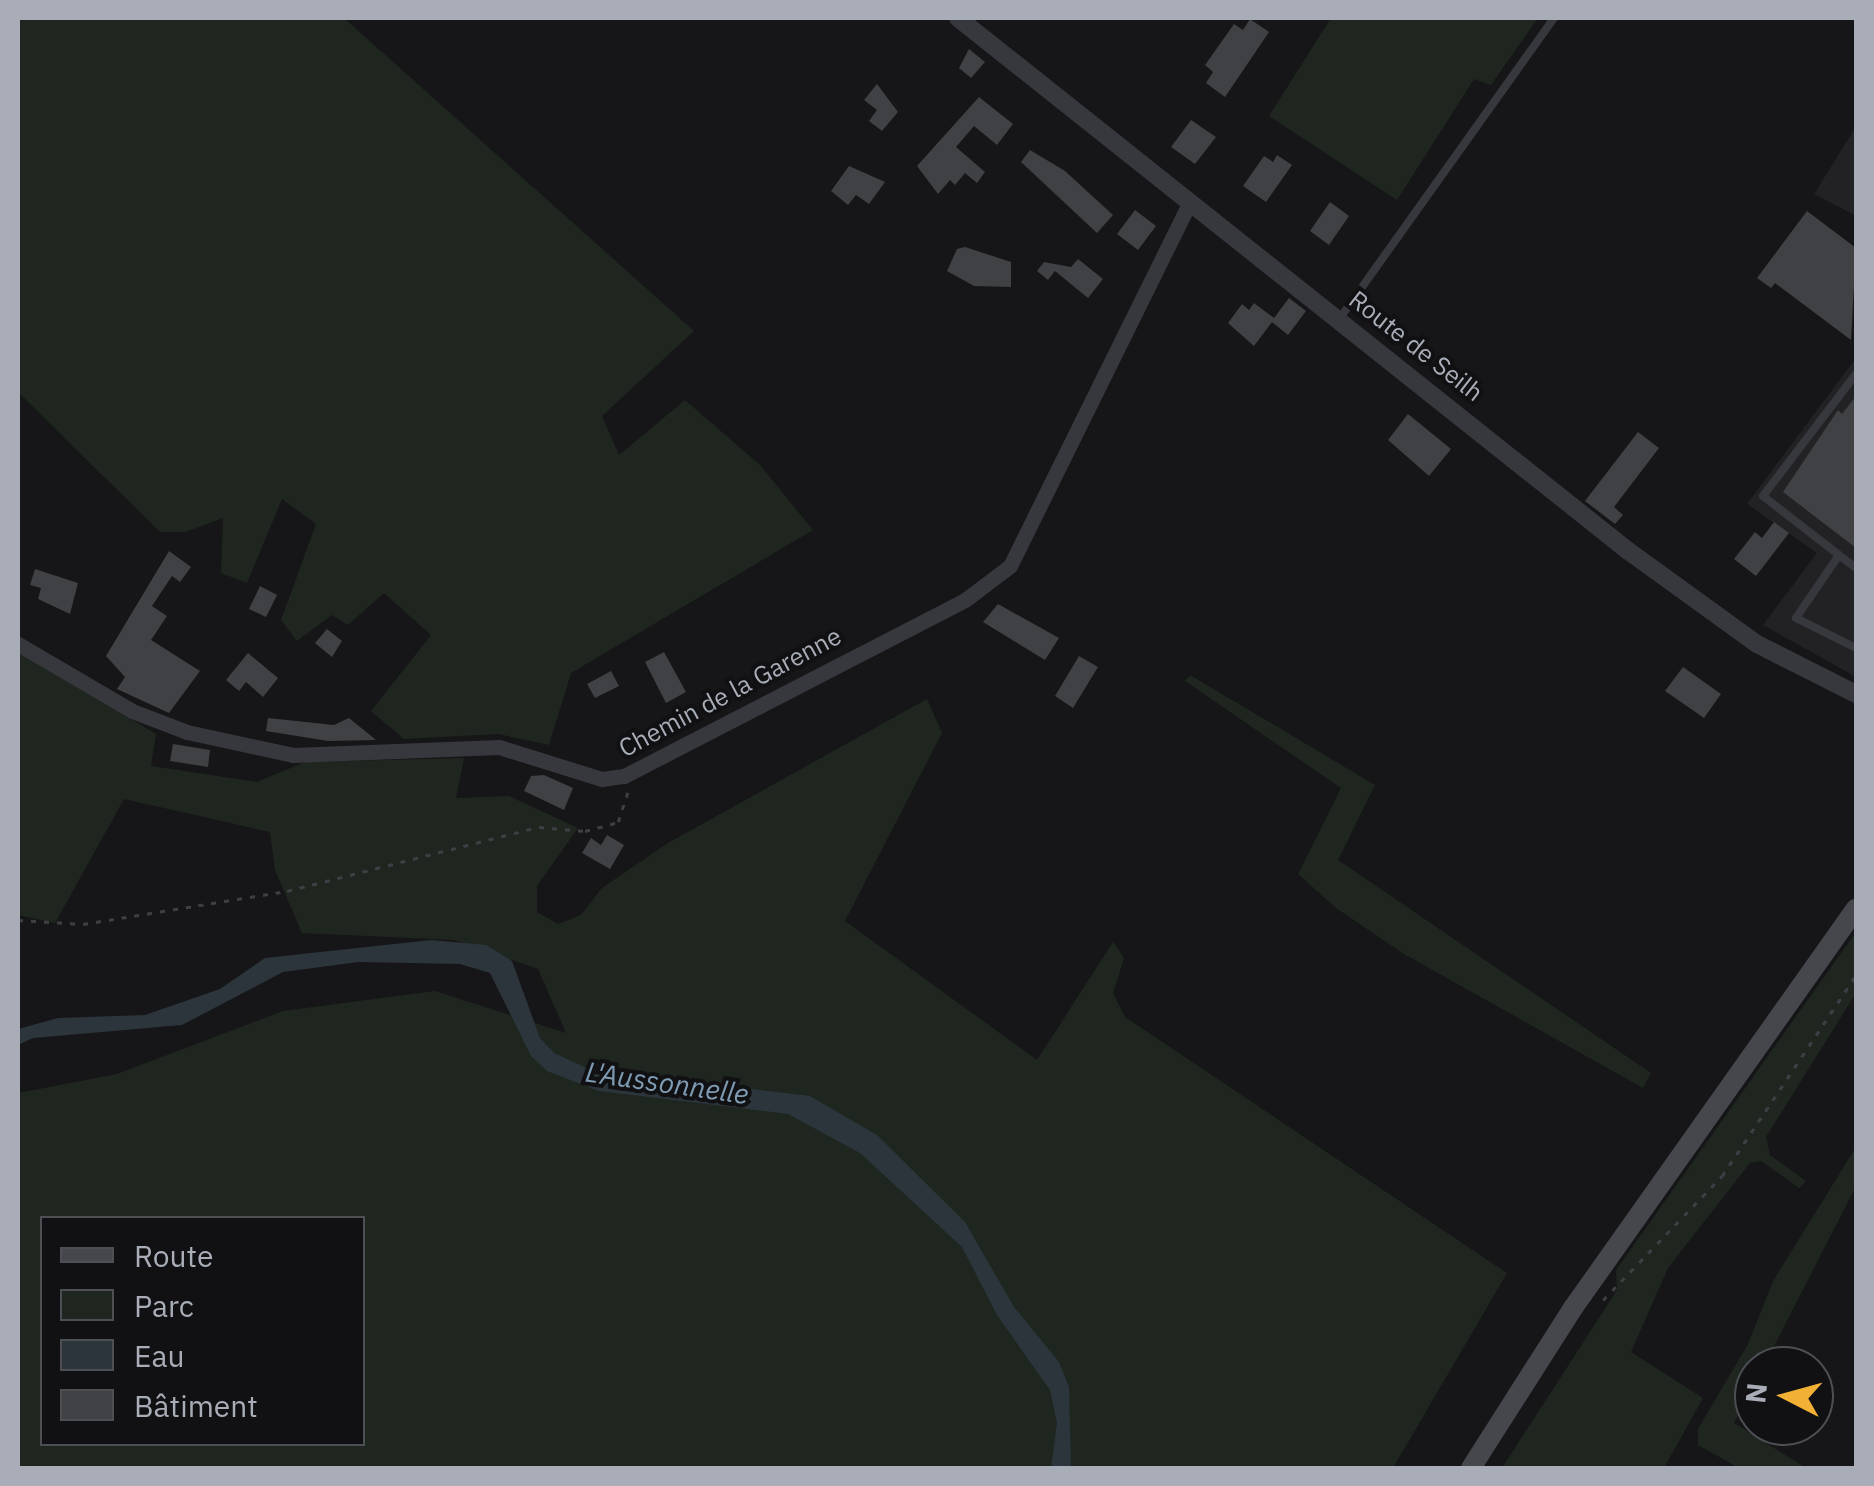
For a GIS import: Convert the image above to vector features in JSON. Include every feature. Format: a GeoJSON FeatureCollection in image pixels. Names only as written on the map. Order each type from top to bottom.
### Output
{"type":"FeatureCollection","features":[{"type":"Feature","properties":{"kind":"main road"},"geometry":{"type":"LineString","coordinates":[[1471,1468],[1573,1308],[1856,909]]}},
{"type":"Feature","properties":{"kind":"street","name":"Route de Seilh"},"geometry":{"type":"LineString","coordinates":[[958,18],[1188,206],[1340,318],[1626,550],[1758,644],[1856,694]]}},
{"type":"Feature","properties":{"kind":"street","name":"Chemin de la Garenne"},"geometry":{"type":"LineString","coordinates":[[18,644],[132,711],[187,732],[293,755],[499,747],[602,779],[624,776],[966,600],[1010,566],[1188,206]]}},
{"type":"Feature","properties":{"kind":"lane"},"geometry":{"type":"LineString","coordinates":[[1340,318],[1554,18]]}},
{"type":"Feature","properties":{"kind":"lane"},"geometry":{"type":"LineString","coordinates":[[1856,374],[1763,496],[1856,568]]}},
{"type":"Feature","properties":{"kind":"lane"},"geometry":{"type":"LineString","coordinates":[[1840,555],[1796,618],[1856,648]]}},
{"type":"Feature","properties":{"kind":"path"},"geometry":{"type":"LineString","coordinates":[[18,920],[83,924],[288,892],[539,827],[584,831],[618,822],[630,788],[624,776]]}},
{"type":"Feature","properties":{"kind":"path"},"geometry":{"type":"LineString","coordinates":[[1599,1306],[1722,1176],[1856,975]]}},
{"type":"Feature","properties":{"kind":"shaded area"},"geometry":{"type":"Polygon","coordinates":[[[1856,129],[1856,216],[1814,194],[1856,129]]]}},
{"type":"Feature","properties":{"kind":"shaded area"},"geometry":{"type":"Polygon","coordinates":[[[1856,358],[1856,677],[1763,625],[1817,553],[1747,504],[1856,358]]]}},
{"type":"Feature","properties":{"kind":"green space"},"geometry":{"type":"Polygon","coordinates":[[[18,18],[344,18],[694,331],[602,416],[619,455],[685,400],[760,465],[813,530],[571,673],[549,745],[498,734],[404,739],[371,711],[431,635],[384,593],[348,625],[332,615],[297,641],[281,620],[316,524],[282,499],[247,583],[221,573],[223,518],[185,532],[160,532],[18,392],[18,18]]]}},
{"type":"Feature","properties":{"kind":"green space"},"geometry":{"type":"Polygon","coordinates":[[[1331,18],[1538,18],[1491,85],[1474,79],[1397,200],[1269,116],[1331,18]]]}},
{"type":"Feature","properties":{"kind":"green space"},"geometry":{"type":"Polygon","coordinates":[[[18,652],[156,734],[151,766],[257,782],[305,762],[464,758],[456,798],[509,796],[578,828],[537,886],[537,912],[558,924],[581,915],[602,888],[668,843],[927,699],[942,733],[845,921],[1037,1060],[1113,942],[1124,958],[1113,993],[1125,1017],[1507,1273],[1393,1468],[18,1468],[18,1093],[117,1074],[283,1011],[435,991],[566,1033],[538,969],[454,940],[302,933],[275,870],[270,832],[124,799],[55,923],[18,915],[18,652]]]}},
{"type":"Feature","properties":{"kind":"green space"},"geometry":{"type":"Polygon","coordinates":[[[1190,675],[1375,785],[1338,860],[1651,1073],[1643,1088],[1404,954],[1336,908],[1298,874],[1341,788],[1185,681],[1190,675]]]}},
{"type":"Feature","properties":{"kind":"green space"},"geometry":{"type":"Polygon","coordinates":[[[1856,932],[1856,993],[1766,1137],[1770,1155],[1806,1181],[1799,1188],[1761,1161],[1750,1163],[1668,1268],[1631,1352],[1703,1398],[1664,1468],[1502,1468],[1617,1290],[1616,1270],[1856,932]]]}},
{"type":"Feature","properties":{"kind":"green space"},"geometry":{"type":"Polygon","coordinates":[[[1856,1147],[1856,1186],[1774,1346],[1747,1346],[1773,1281],[1856,1147]]]}},
{"type":"Feature","properties":{"kind":"green space"},"geometry":{"type":"Polygon","coordinates":[[[1734,1368],[1734,1446],[1771,1446],[1806,1468],[1739,1468],[1698,1445],[1698,1429],[1734,1368]]]}},
{"type":"Feature","properties":{"kind":"water","name":"L'Aussonnelle"},"geometry":{"type":"Polygon","coordinates":[[[431,940],[486,945],[512,961],[540,1038],[554,1053],[591,1070],[810,1096],[877,1135],[965,1222],[1014,1307],[1059,1362],[1069,1387],[1071,1468],[1051,1468],[1057,1423],[1050,1390],[997,1315],[962,1247],[860,1153],[788,1114],[599,1091],[547,1071],[531,1056],[490,973],[460,964],[358,962],[283,972],[182,1025],[33,1038],[18,1045],[18,1029],[58,1018],[145,1015],[220,989],[265,958],[431,940]]]}},
{"type":"Feature","properties":{"kind":"building"},"geometry":{"type":"Polygon","coordinates":[[[1250,19],[1269,32],[1225,97],[1206,83],[1213,72],[1205,65],[1234,24],[1243,30],[1250,19]]]}},
{"type":"Feature","properties":{"kind":"building"},"geometry":{"type":"Polygon","coordinates":[[[969,49],[985,62],[971,78],[959,68],[969,49]]]}},
{"type":"Feature","properties":{"kind":"building"},"geometry":{"type":"Polygon","coordinates":[[[877,84],[898,112],[882,131],[869,121],[877,110],[864,100],[877,84]]]}},
{"type":"Feature","properties":{"kind":"building"},"geometry":{"type":"Polygon","coordinates":[[[979,97],[1013,124],[997,145],[974,126],[956,147],[985,172],[977,183],[965,173],[955,185],[950,180],[938,194],[917,166],[979,97]]]}},
{"type":"Feature","properties":{"kind":"building"},"geometry":{"type":"Polygon","coordinates":[[[1191,120],[1216,137],[1195,164],[1171,147],[1191,120]]]}},
{"type":"Feature","properties":{"kind":"building"},"geometry":{"type":"Polygon","coordinates":[[[1030,150],[1065,171],[1113,215],[1097,233],[1021,162],[1030,150]]]}},
{"type":"Feature","properties":{"kind":"building"},"geometry":{"type":"Polygon","coordinates":[[[1277,155],[1292,165],[1266,202],[1243,186],[1264,156],[1273,162],[1277,155]]]}},
{"type":"Feature","properties":{"kind":"building"},"geometry":{"type":"Polygon","coordinates":[[[849,166],[885,182],[869,204],[856,195],[848,205],[831,191],[849,166]]]}},
{"type":"Feature","properties":{"kind":"building"},"geometry":{"type":"Polygon","coordinates":[[[1330,202],[1349,216],[1329,245],[1310,231],[1330,202]]]}},
{"type":"Feature","properties":{"kind":"building"},"geometry":{"type":"Polygon","coordinates":[[[1135,210],[1156,226],[1138,250],[1117,234],[1135,210]]]}},
{"type":"Feature","properties":{"kind":"building"},"geometry":{"type":"Polygon","coordinates":[[[1807,211],[1856,248],[1851,340],[1775,283],[1771,288],[1757,278],[1807,211]]]}},
{"type":"Feature","properties":{"kind":"building"},"geometry":{"type":"Polygon","coordinates":[[[965,247],[1011,262],[1011,287],[974,286],[947,271],[957,249],[965,247]]]}},
{"type":"Feature","properties":{"kind":"building"},"geometry":{"type":"Polygon","coordinates":[[[1078,259],[1103,279],[1088,298],[1055,271],[1048,280],[1037,271],[1044,262],[1071,267],[1078,259]]]}},
{"type":"Feature","properties":{"kind":"building"},"geometry":{"type":"Polygon","coordinates":[[[1289,298],[1306,311],[1288,335],[1272,322],[1254,346],[1228,323],[1242,304],[1249,310],[1254,303],[1274,318],[1289,298]]]}},
{"type":"Feature","properties":{"kind":"building"},"geometry":{"type":"Polygon","coordinates":[[[1856,396],[1856,548],[1783,492],[1838,410],[1842,414],[1856,396]]]}},
{"type":"Feature","properties":{"kind":"building"},"geometry":{"type":"Polygon","coordinates":[[[1408,414],[1451,449],[1429,476],[1388,440],[1408,414]]]}},
{"type":"Feature","properties":{"kind":"building"},"geometry":{"type":"Polygon","coordinates":[[[1638,432],[1659,448],[1614,507],[1623,515],[1615,524],[1585,501],[1638,432]]]}},
{"type":"Feature","properties":{"kind":"building"},"geometry":{"type":"Polygon","coordinates":[[[1774,522],[1789,533],[1756,576],[1734,559],[1755,532],[1762,538],[1774,522]]]}},
{"type":"Feature","properties":{"kind":"building"},"geometry":{"type":"Polygon","coordinates":[[[169,551],[191,567],[180,582],[172,576],[152,606],[167,616],[151,640],[200,671],[169,713],[117,689],[125,677],[106,656],[169,551]]]}},
{"type":"Feature","properties":{"kind":"building"},"geometry":{"type":"Polygon","coordinates":[[[35,569],[78,583],[70,614],[38,599],[41,588],[30,585],[35,569]]]}},
{"type":"Feature","properties":{"kind":"building"},"geometry":{"type":"Polygon","coordinates":[[[260,586],[277,595],[266,617],[249,609],[260,586]]]}},
{"type":"Feature","properties":{"kind":"building"},"geometry":{"type":"Polygon","coordinates":[[[998,604],[1059,638],[1045,660],[983,622],[998,604]]]}},
{"type":"Feature","properties":{"kind":"building"},"geometry":{"type":"Polygon","coordinates":[[[327,629],[342,641],[332,657],[315,643],[327,629]]]}},
{"type":"Feature","properties":{"kind":"building"},"geometry":{"type":"Polygon","coordinates":[[[664,652],[686,692],[666,703],[645,662],[664,652]]]}},
{"type":"Feature","properties":{"kind":"building"},"geometry":{"type":"Polygon","coordinates":[[[248,653],[278,678],[263,697],[246,682],[239,691],[226,680],[248,653]]]}},
{"type":"Feature","properties":{"kind":"building"},"geometry":{"type":"Polygon","coordinates":[[[1079,656],[1098,667],[1073,708],[1055,696],[1079,656]]]}},
{"type":"Feature","properties":{"kind":"building"},"geometry":{"type":"Polygon","coordinates":[[[1683,667],[1721,694],[1704,718],[1665,691],[1683,667]]]}},
{"type":"Feature","properties":{"kind":"building"},"geometry":{"type":"Polygon","coordinates":[[[611,671],[619,686],[595,698],[587,684],[611,671]]]}},
{"type":"Feature","properties":{"kind":"building"},"geometry":{"type":"Polygon","coordinates":[[[268,718],[334,725],[349,718],[376,740],[328,741],[266,731],[268,718]]]}},
{"type":"Feature","properties":{"kind":"building"},"geometry":{"type":"Polygon","coordinates":[[[173,744],[210,750],[208,767],[170,761],[173,744]]]}},
{"type":"Feature","properties":{"kind":"building"},"geometry":{"type":"Polygon","coordinates":[[[544,775],[573,788],[564,810],[524,791],[531,776],[544,775]]]}},
{"type":"Feature","properties":{"kind":"building"},"geometry":{"type":"Polygon","coordinates":[[[607,835],[624,845],[610,869],[582,853],[591,838],[601,845],[607,835]]]}}]}
